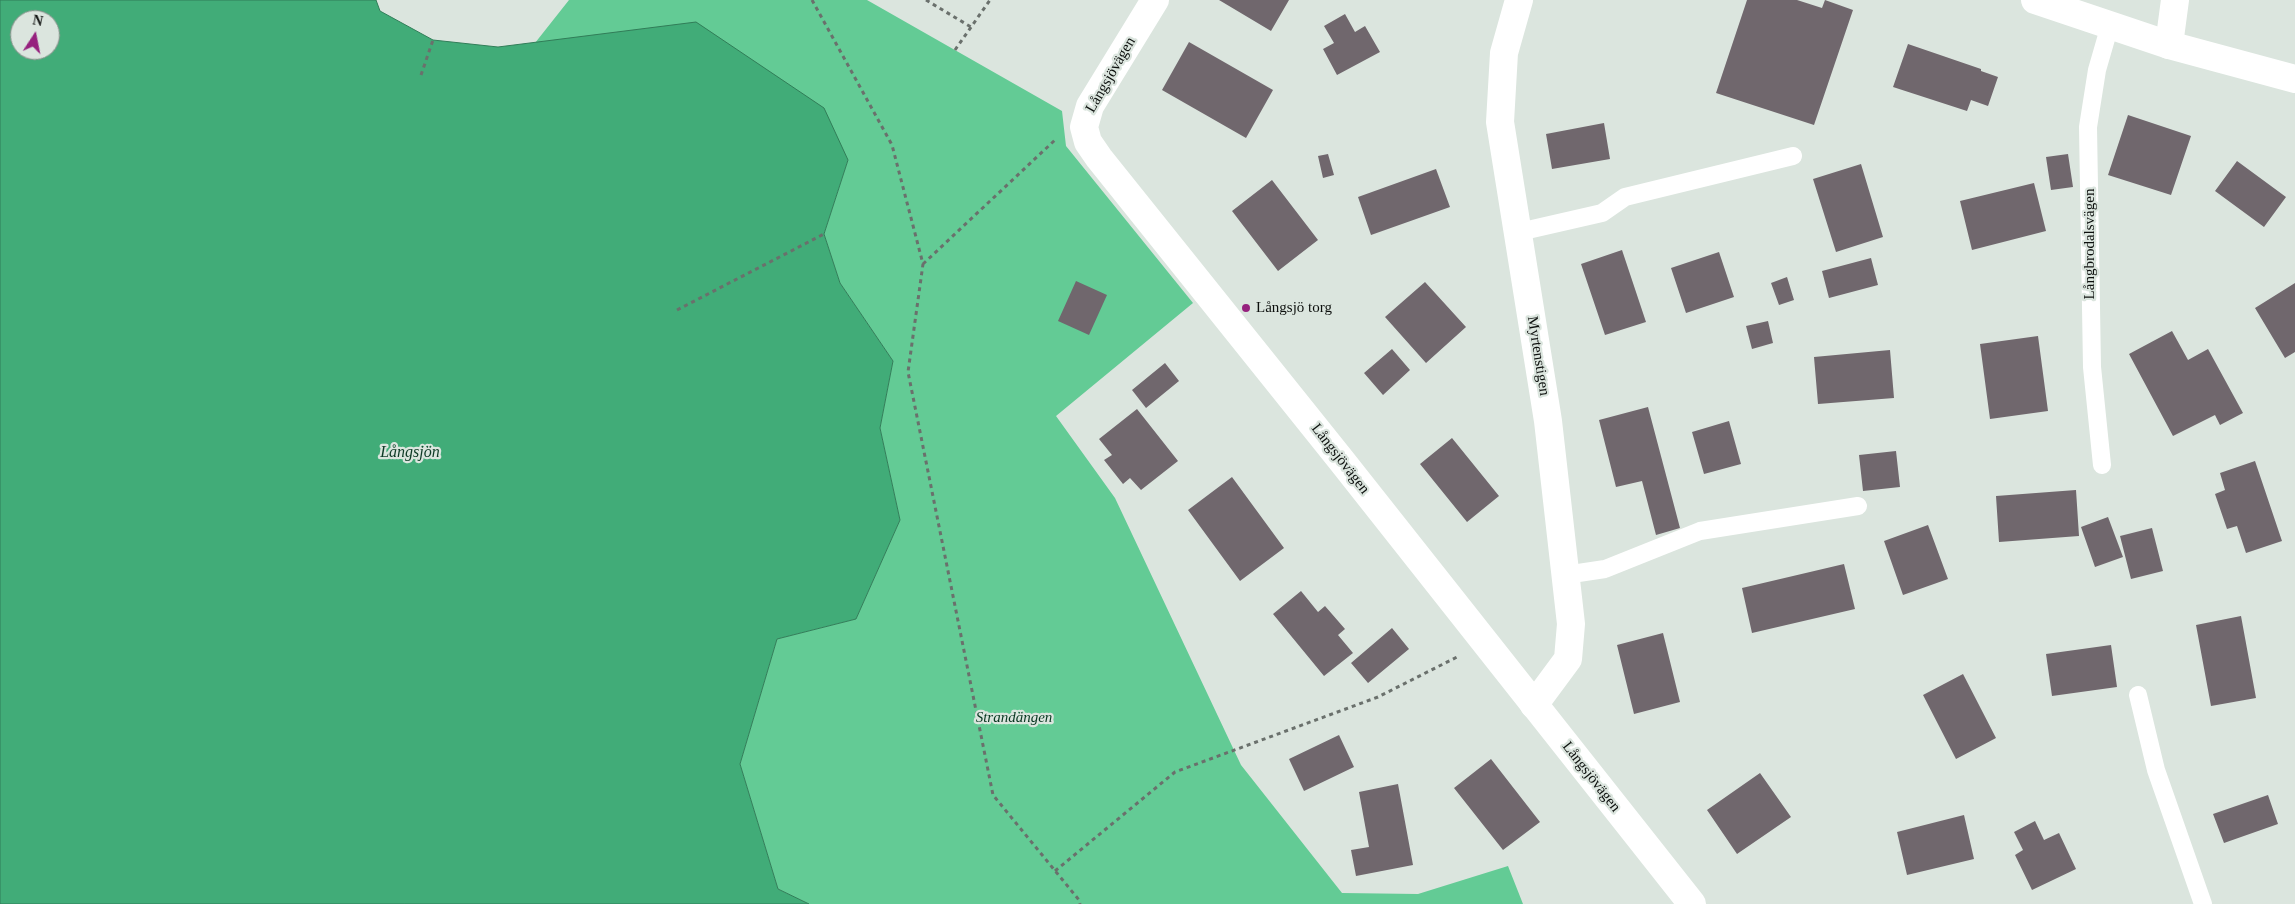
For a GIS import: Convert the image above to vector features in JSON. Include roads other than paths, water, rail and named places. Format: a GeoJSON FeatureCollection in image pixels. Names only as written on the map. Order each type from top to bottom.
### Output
{"type":"FeatureCollection","features":[{"type":"Feature","properties":{"kind":"street","name":"Långsjövägen"},"geometry":{"type":"LineString","coordinates":[[1155,0],[1090,106],[1084,127],[1088,142],[1692,904]]}},
{"type":"Feature","properties":{"kind":"street","name":"Myrtenstigen"},"geometry":{"type":"LineString","coordinates":[[1520,0],[1504,53],[1500,122],[1548,420],[1571,624],[1568,659],[1534,705]]}},
{"type":"Feature","properties":{"kind":"street"},"geometry":{"type":"LineString","coordinates":[[2035,0],[2169,45],[2295,79]]}},
{"type":"Feature","properties":{"kind":"street"},"geometry":{"type":"LineString","coordinates":[[2169,45],[2175,0]]}},
{"type":"Feature","properties":{"kind":"lane","name":"Långbrodalsvägen"},"geometry":{"type":"LineString","coordinates":[[2102,465],[2092,358],[2088,127],[2097,70],[2110,25]]}},
{"type":"Feature","properties":{"kind":"lane"},"geometry":{"type":"LineString","coordinates":[[1519,232],[1602,213],[1626,197],[1793,156]]}},
{"type":"Feature","properties":{"kind":"lane"},"geometry":{"type":"LineString","coordinates":[[1565,575],[1605,569],[1700,531],[1858,506]]}},
{"type":"Feature","properties":{"kind":"lane"},"geometry":{"type":"LineString","coordinates":[[2138,695],[2156,770],[2203,904]]}},
{"type":"Feature","properties":{"kind":"water","name":"Långsjön"},"geometry":{"type":"Polygon","coordinates":[[[0,0],[376,0],[380,11],[433,40],[498,47],[696,22],[824,108],[848,160],[824,234],[840,283],[893,361],[880,428],[900,520],[856,619],[777,639],[740,764],[778,889],[809,904],[0,904],[0,0]]]}},
{"type":"Feature","properties":{"kind":"place","name":"Långsjö torg"},"geometry":{"type":"Point","coordinates":[1246,308]}},
{"type":"Feature","properties":{"kind":"park label","name":"Strandängen"},"geometry":{"type":"Point","coordinates":[1014,718]}}]}
